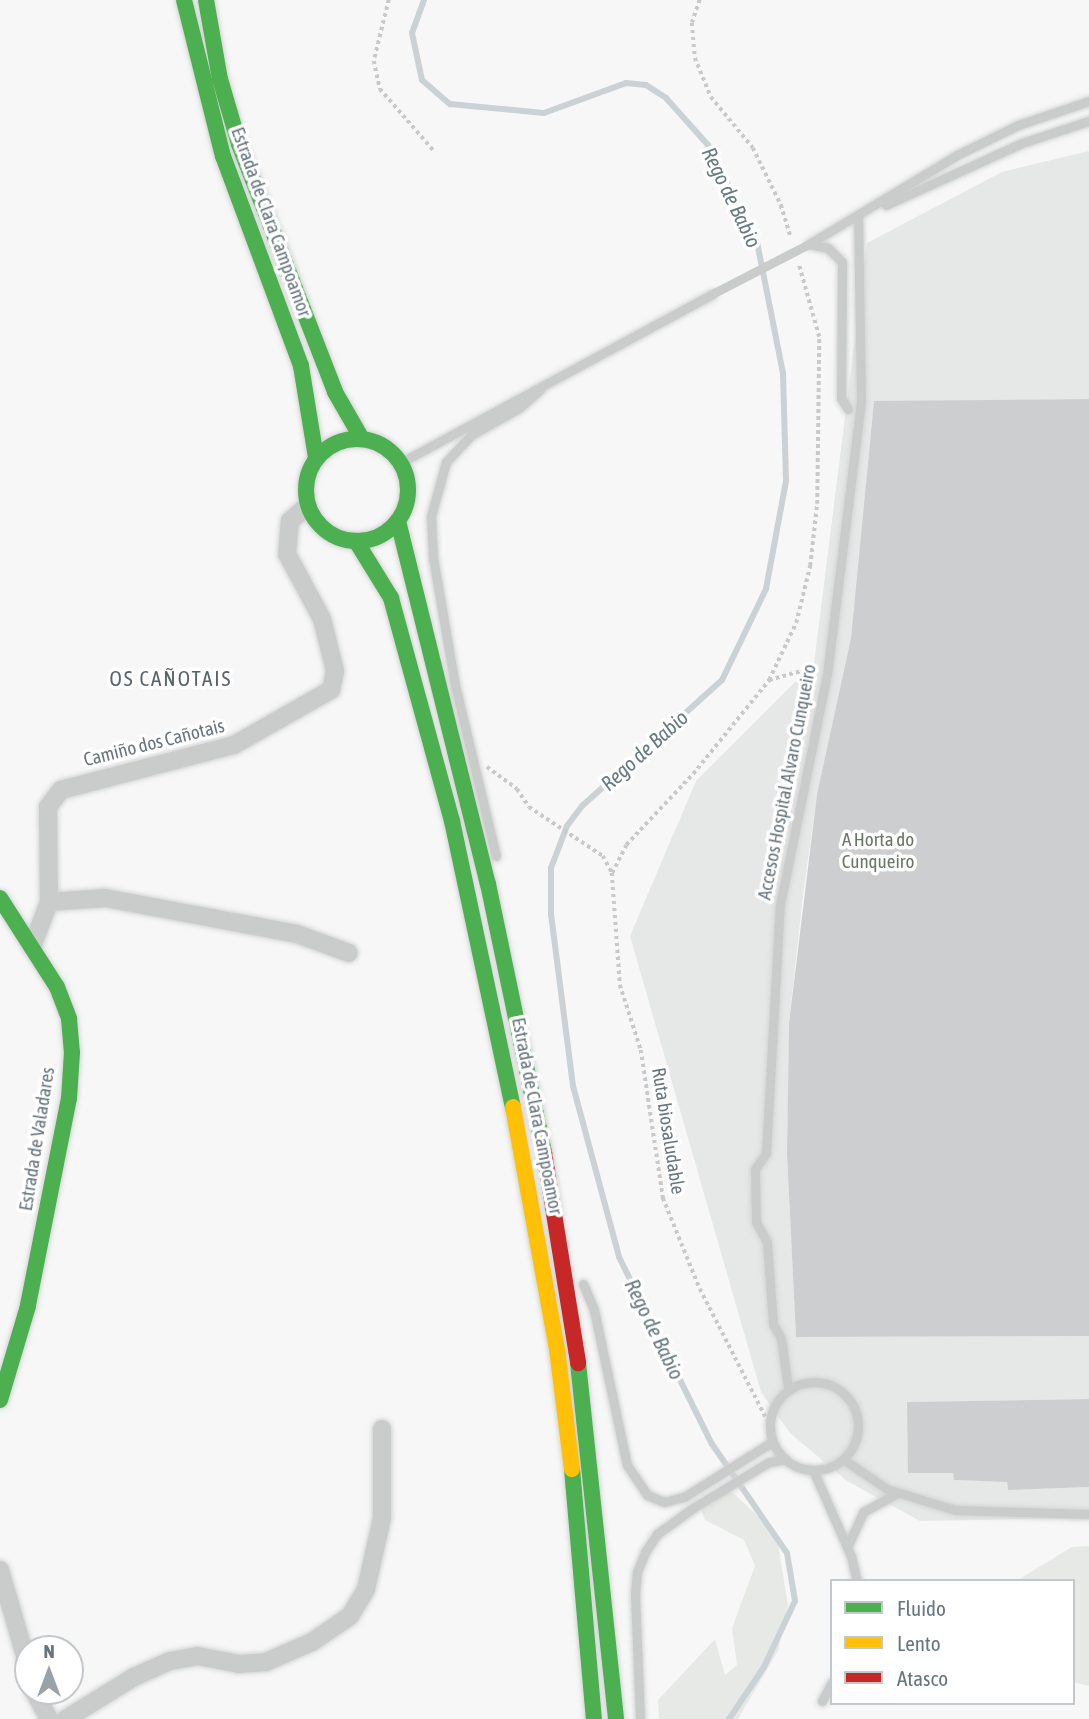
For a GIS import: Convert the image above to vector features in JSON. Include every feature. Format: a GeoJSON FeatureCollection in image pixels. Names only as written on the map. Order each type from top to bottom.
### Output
{"type":"FeatureCollection","features":[{"type":"Feature","properties":{"kind":"main road","name":"Estrada de Clara Campoamor"},"geometry":{"type":"LineString","coordinates":[[184,0],[201,82],[223,156],[300,366],[316,458],[305,489],[307,506]]}},
{"type":"Feature","properties":{"kind":"main road","name":"Estrada de Clara Campoamor"},"geometry":{"type":"LineString","coordinates":[[205,0],[220,79],[239,144],[335,392],[362,439]]}},
{"type":"Feature","properties":{"kind":"main road"},"geometry":{"type":"LineString","coordinates":[[316,458],[337,443],[362,439],[390,451],[401,463]]}},
{"type":"Feature","properties":{"kind":"main road","name":"Estrada de Clara Campoamor"},"geometry":{"type":"LineString","coordinates":[[401,463],[408,492],[398,521],[468,800],[520,1027],[560,1243],[600,1539],[616,1719]]}},
{"type":"Feature","properties":{"kind":"main road"},"geometry":{"type":"LineString","coordinates":[[307,506],[326,531],[356,541],[379,536],[398,521]]}},
{"type":"Feature","properties":{"kind":"main road","name":"Estrada de Clara Campoamor"},"geometry":{"type":"LineString","coordinates":[[356,541],[391,598],[452,821],[508,1068],[557,1349],[580,1544],[594,1719]]}},
{"type":"Feature","properties":{"kind":"main road","name":"Estrada de Clara Campoamor"},"geometry":{"type":"LineString","coordinates":[[468,800],[496,856],[542,1059],[583,1284],[634,1719]]}},
{"type":"Feature","properties":{"kind":"main road","name":"Estrada de Valadares"},"geometry":{"type":"LineString","coordinates":[[0,898],[57,986],[69,1019],[69,1098],[28,1306],[0,1400]]}},
{"type":"Feature","properties":{"kind":"street","name":"Camiño dos Cañotais"},"geometry":{"type":"LineString","coordinates":[[32,947],[49,902],[48,807],[61,790],[234,745],[331,690],[335,671],[322,619],[287,554],[290,521],[307,506]]}},
{"type":"Feature","properties":{"kind":"street"},"geometry":{"type":"LineString","coordinates":[[49,902],[105,898],[297,934],[349,953]]}},
{"type":"Feature","properties":{"kind":"street"},"geometry":{"type":"LineString","coordinates":[[66,1719],[134,1677],[170,1661],[198,1656],[239,1664],[265,1662],[312,1642],[350,1616],[366,1589],[382,1518],[382,1429]]}},
{"type":"Feature","properties":{"kind":"street"},"geometry":{"type":"LineString","coordinates":[[1,1576],[19,1635]]}},
{"type":"Feature","properties":{"kind":"lane"},"geometry":{"type":"LineString","coordinates":[[401,463],[858,217],[957,155],[1018,125],[1089,101]]}},
{"type":"Feature","properties":{"kind":"lane"},"geometry":{"type":"LineString","coordinates":[[858,217],[1022,143],[1089,121]]}},
{"type":"Feature","properties":{"kind":"lane","name":"Accesos Hospital Alvaro Cunqueiro"},"geometry":{"type":"LineString","coordinates":[[788,1388],[781,1338],[773,1324],[768,1242],[756,1222],[755,1169],[766,1153],[780,905],[828,667],[861,401],[858,217]]}},
{"type":"Feature","properties":{"kind":"lane"},"geometry":{"type":"LineString","coordinates":[[809,244],[836,253],[842,262],[841,398],[848,409]]}},
{"type":"Feature","properties":{"kind":"lane"},"geometry":{"type":"LineString","coordinates":[[496,856],[474,765],[433,558],[431,516],[435,491],[446,462],[471,435],[519,408],[540,390]]}},
{"type":"Feature","properties":{"kind":"lane"},"geometry":{"type":"LineString","coordinates":[[583,1284],[594,1310],[627,1465],[648,1495],[664,1502],[684,1497],[772,1442]]}},
{"type":"Feature","properties":{"kind":"lane"},"geometry":{"type":"LineString","coordinates":[[640,1719],[637,1572],[657,1534],[693,1508],[769,1462],[783,1460],[813,1470],[843,1459],[857,1438],[859,1422],[845,1395],[818,1381],[788,1388],[776,1401],[770,1426],[772,1442],[783,1460]]}},
{"type":"Feature","properties":{"kind":"lane"},"geometry":{"type":"LineString","coordinates":[[843,1459],[897,1493],[955,1510],[1089,1514]]}},
{"type":"Feature","properties":{"kind":"lane"},"geometry":{"type":"LineString","coordinates":[[813,1470],[847,1546],[856,1579]]}},
{"type":"Feature","properties":{"kind":"lane"},"geometry":{"type":"LineString","coordinates":[[847,1546],[863,1512],[897,1493]]}},
{"type":"Feature","properties":{"kind":"lane"},"geometry":{"type":"LineString","coordinates":[[822,1701],[830,1686]]}},
{"type":"Feature","properties":{"kind":"path"},"geometry":{"type":"LineString","coordinates":[[389,0],[374,61],[380,89],[435,152]]}},
{"type":"Feature","properties":{"kind":"path"},"geometry":{"type":"LineString","coordinates":[[700,0],[692,23],[695,58],[711,97],[753,148],[781,205],[793,245]]}},
{"type":"Feature","properties":{"kind":"path"},"geometry":{"type":"LineString","coordinates":[[612,873],[626,845],[702,764],[769,680],[796,623],[810,566],[817,504],[819,337],[796,258]]}},
{"type":"Feature","properties":{"kind":"path"},"geometry":{"type":"LineString","coordinates":[[769,680],[805,668],[828,667]]}},
{"type":"Feature","properties":{"kind":"path"},"geometry":{"type":"LineString","coordinates":[[474,765],[491,767],[517,789],[529,807],[603,856],[612,873]]}},
{"type":"Feature","properties":{"kind":"path","name":"Ruta biosaludable"},"geometry":{"type":"LineString","coordinates":[[612,873],[620,985],[641,1050],[663,1198],[700,1289],[770,1426]]}},
{"type":"Feature","properties":{"kind":"shaded area"},"geometry":{"type":"Polygon","coordinates":[[[1089,151],[1089,399],[874,402],[851,638],[817,794],[803,895],[789,1023],[787,1154],[796,1337],[1089,1336],[1089,1399],[907,1402],[909,1473],[953,1473],[955,1480],[1007,1482],[1008,1490],[1089,1487],[1089,1518],[920,1521],[847,1481],[790,1433],[761,1392],[630,936],[696,781],[814,663],[867,243],[1002,172],[1089,151]]]}},
{"type":"Feature","properties":{"kind":"shaded area"},"geometry":{"type":"Polygon","coordinates":[[[730,1490],[776,1533],[788,1605],[778,1651],[738,1719],[659,1719],[658,1700],[715,1639],[725,1675],[737,1665],[732,1628],[755,1566],[744,1540],[705,1520],[700,1508],[730,1490]]]}},
{"type":"Feature","properties":{"kind":"shaded area"},"geometry":{"type":"Polygon","coordinates":[[[1089,1546],[1089,1686],[1075,1682],[1075,1579],[1019,1579],[1072,1547],[1089,1546]]]}},
{"type":"Feature","properties":{"kind":"building"},"geometry":{"type":"Polygon","coordinates":[[[1089,399],[1089,1336],[796,1337],[787,1154],[789,1023],[817,794],[851,638],[874,401],[1089,399]]]}},
{"type":"Feature","properties":{"kind":"building"},"geometry":{"type":"Polygon","coordinates":[[[1089,1399],[1089,1487],[1008,1490],[1007,1482],[954,1480],[953,1473],[908,1473],[907,1402],[1089,1399]]]}},
{"type":"Feature","properties":{"kind":"waterway","name":"Rego de Babio"},"geometry":{"type":"LineString","coordinates":[[424,0],[412,33],[422,80],[450,104],[544,113],[626,83],[646,85],[666,98],[708,145],[757,242],[783,373],[786,481],[766,589],[722,680],[582,806],[567,826],[551,868],[551,914],[573,1086],[619,1257],[712,1444],[787,1553],[795,1601],[764,1667],[729,1719]]}},
{"type":"Feature","properties":{"kind":"traffic: fast"},"geometry":{"type":"LineString","coordinates":[[184,0],[223,156],[301,366],[316,458]]}},
{"type":"Feature","properties":{"kind":"traffic: fast"},"geometry":{"type":"LineString","coordinates":[[206,0],[220,79],[239,144],[335,392],[362,439]]}},
{"type":"Feature","properties":{"kind":"traffic: fast"},"geometry":{"type":"LineString","coordinates":[[357,439],[377,443],[393,454],[404,470],[408,490],[404,510],[393,526],[377,537],[357,541],[337,537],[321,526],[310,510],[306,490],[310,470],[321,454],[337,443],[357,439]]}},
{"type":"Feature","properties":{"kind":"traffic: fast"},"geometry":{"type":"LineString","coordinates":[[398,521],[488,884],[544,1152]]}},
{"type":"Feature","properties":{"kind":"traffic: fast"},"geometry":{"type":"LineString","coordinates":[[356,541],[391,598],[452,821],[513,1107]]}},
{"type":"Feature","properties":{"kind":"traffic: fast"},"geometry":{"type":"LineString","coordinates":[[0,898],[57,987],[69,1019],[72,1052],[69,1098],[28,1306],[0,1400]]}},
{"type":"Feature","properties":{"kind":"traffic: fast"},"geometry":{"type":"LineString","coordinates":[[578,1363],[616,1719]]}},
{"type":"Feature","properties":{"kind":"traffic: fast"},"geometry":{"type":"LineString","coordinates":[[572,1469],[594,1719]]}},
{"type":"Feature","properties":{"kind":"traffic: slow"},"geometry":{"type":"LineString","coordinates":[[513,1107],[557,1349],[572,1469]]}},
{"type":"Feature","properties":{"kind":"traffic: jam"},"geometry":{"type":"LineString","coordinates":[[544,1152],[578,1363]]}},
{"type":"Feature","properties":{"kind":"district","name":"OS CAÑOTAIS"},"geometry":{"type":"Point","coordinates":[171,678]}},
{"type":"Feature","properties":{"kind":"park label","name":"A Horta do Cunqueiro"},"geometry":{"type":"Point","coordinates":[878,851]}}]}
